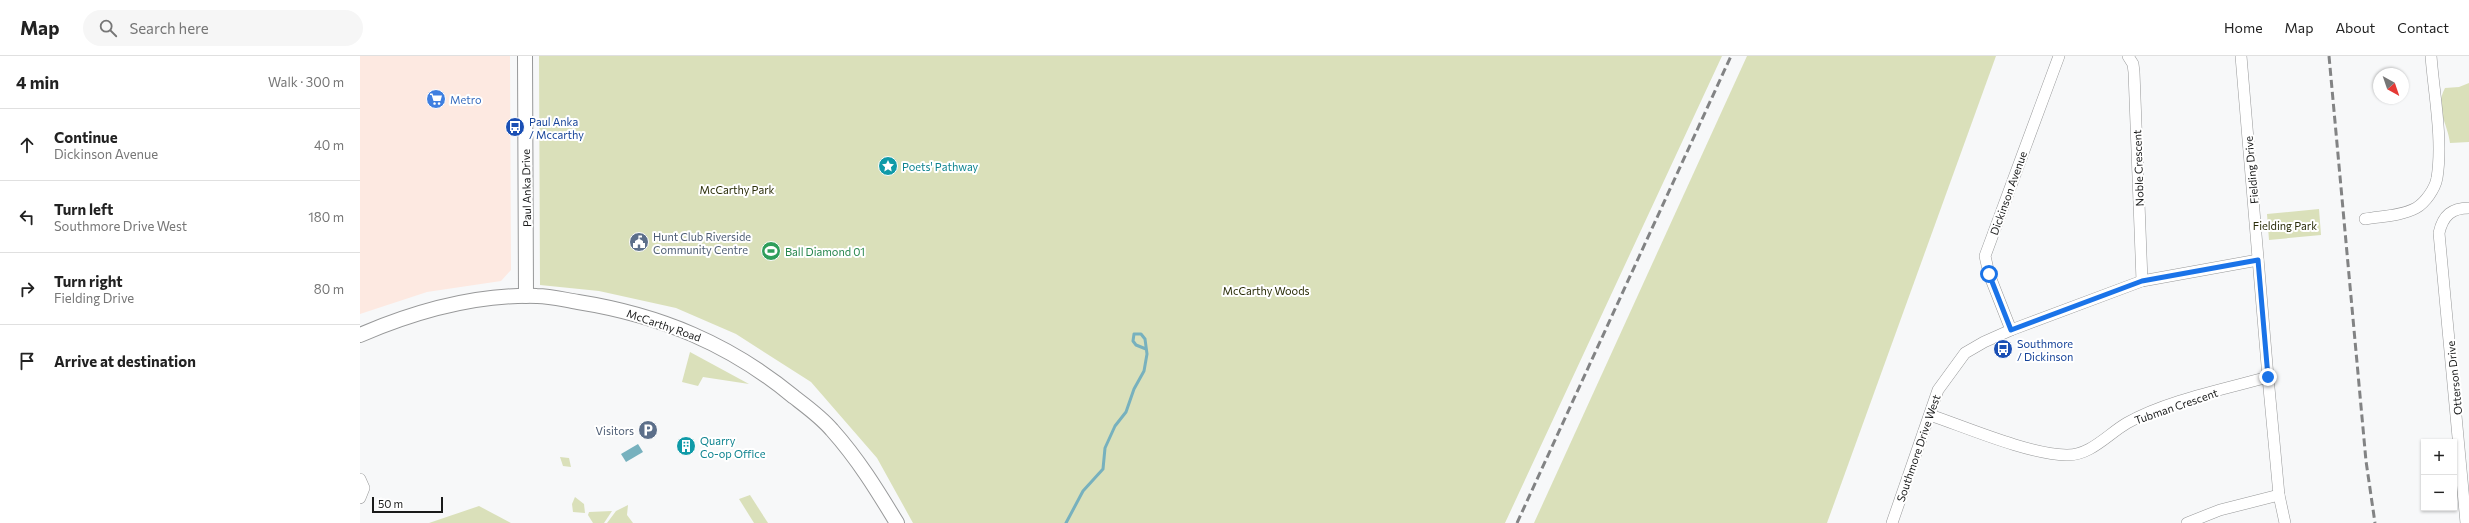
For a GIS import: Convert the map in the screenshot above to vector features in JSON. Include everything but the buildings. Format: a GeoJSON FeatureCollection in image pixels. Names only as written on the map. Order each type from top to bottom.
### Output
{"type":"FeatureCollection","features":[{"type":"Feature","properties":{"kind":"street","name":"Paul Anka Drive"},"geometry":{"type":"LineString","coordinates":[[525,56],[526,296]]}},
{"type":"Feature","properties":{"kind":"street","name":"Dickinson Avenue"},"geometry":{"type":"LineString","coordinates":[[2011,330],[1989,274],[1985,256],[2059,56]]}},
{"type":"Feature","properties":{"kind":"street","name":"Noble Crescent"},"geometry":{"type":"LineString","coordinates":[[2128,56],[2133,64],[2134,72],[2142,281]]}},
{"type":"Feature","properties":{"kind":"street","name":"Fielding Drive"},"geometry":{"type":"LineString","coordinates":[[2240,56],[2279,495],[2285,523]]}},
{"type":"Feature","properties":{"kind":"street"},"geometry":{"type":"LineString","coordinates":[[2365,218],[2403,213],[2416,208],[2427,199],[2437,180],[2438,136],[2431,56]]}},
{"type":"Feature","properties":{"kind":"street","name":"Otterson Drive"},"geometry":{"type":"LineString","coordinates":[[2466,523],[2466,479],[2440,234],[2442,222],[2448,214],[2457,208],[2469,208]]}},
{"type":"Feature","properties":{"kind":"street","name":"Southmore Drive West"},"geometry":{"type":"LineString","coordinates":[[1892,523],[1938,390],[1965,353],[1984,342],[2011,330],[2142,281],[2258,260]]}},
{"type":"Feature","properties":{"kind":"street","name":"McCarthy Road"},"geometry":{"type":"LineString","coordinates":[[360,335],[429,309],[467,302],[526,296],[538,296],[605,306],[690,332],[752,365],[773,379],[832,430],[868,473],[897,523]]}},
{"type":"Feature","properties":{"kind":"street","name":"Tubman Crescent"},"geometry":{"type":"LineString","coordinates":[[1930,415],[2041,452],[2068,455],[2088,450],[2128,423],[2158,410],[2198,396],[2268,377]]}},
{"type":"Feature","properties":{"kind":"street"},"geometry":{"type":"LineString","coordinates":[[360,479],[364,488],[360,498]]}},
{"type":"Feature","properties":{"kind":"street"},"geometry":{"type":"LineString","coordinates":[[2188,523],[2220,510],[2279,495]]}},
{"type":"Feature","properties":{"kind":"shaded area"},"geometry":{"type":"Polygon","coordinates":[[[360,56],[510,56],[511,270],[501,281],[427,292],[360,314],[360,56]]]}},
{"type":"Feature","properties":{"kind":"green space","name":"McCarthy Woods"},"geometry":{"type":"Polygon","coordinates":[[[539,56],[1722,56],[1505,523],[913,523],[877,458],[811,382],[736,334],[676,308],[599,291],[540,285],[539,56]]]}},
{"type":"Feature","properties":{"kind":"green space"},"geometry":{"type":"Polygon","coordinates":[[[1747,56],[1996,56],[1827,523],[1534,523],[1747,56]]]}},
{"type":"Feature","properties":{"kind":"green space"},"geometry":{"type":"Polygon","coordinates":[[[2469,83],[2469,142],[2450,143],[2441,109],[2442,95],[2445,88],[2459,87],[2469,83]]]}},
{"type":"Feature","properties":{"kind":"green space","name":"Fielding Park"},"geometry":{"type":"Polygon","coordinates":[[[2319,209],[2321,235],[2269,240],[2267,214],[2319,209]]]}},
{"type":"Feature","properties":{"kind":"green space"},"geometry":{"type":"Polygon","coordinates":[[[690,352],[749,384],[703,377],[698,386],[682,382],[690,352]]]}},
{"type":"Feature","properties":{"kind":"green space"},"geometry":{"type":"Polygon","coordinates":[[[560,457],[569,458],[571,467],[563,466],[560,457]]]}},
{"type":"Feature","properties":{"kind":"green space"},"geometry":{"type":"Polygon","coordinates":[[[750,495],[768,523],[754,523],[739,499],[750,495]]]}},
{"type":"Feature","properties":{"kind":"green space"},"geometry":{"type":"Polygon","coordinates":[[[575,497],[584,504],[585,513],[573,512],[572,504],[575,497]]]}},
{"type":"Feature","properties":{"kind":"green space"},"geometry":{"type":"Polygon","coordinates":[[[628,505],[627,515],[633,523],[607,523],[616,511],[628,505]]]}},
{"type":"Feature","properties":{"kind":"green space"},"geometry":{"type":"Polygon","coordinates":[[[479,506],[511,523],[429,523],[479,506]]]}},
{"type":"Feature","properties":{"kind":"green space"},"geometry":{"type":"Polygon","coordinates":[[[612,511],[604,523],[593,523],[588,515],[589,512],[612,511]]]}},
{"type":"Feature","properties":{"kind":"water"},"geometry":{"type":"Polygon","coordinates":[[[638,444],[643,452],[626,462],[621,454],[638,444]]]}},
{"type":"Feature","properties":{"kind":"waterway"},"geometry":{"type":"LineString","coordinates":[[1066,523],[1083,491],[1103,469],[1105,448],[1115,426],[1126,412],[1134,389],[1144,371],[1147,354],[1145,339],[1141,334],[1134,334],[1133,341],[1136,345],[1146,349]]}},
{"type":"Feature","properties":{"kind":"railway"},"geometry":{"type":"LineString","coordinates":[[1517,523],[1731,56]]}},
{"type":"Feature","properties":{"kind":"railway"},"geometry":{"type":"LineString","coordinates":[[2329,56],[2366,461],[2375,523]]}},
{"type":"Feature","properties":{"kind":"place","name":"Metro"},"geometry":{"type":"Point","coordinates":[436,99]}},
{"type":"Feature","properties":{"kind":"place","name":"Paul Anka / Mccarthy"},"geometry":{"type":"Point","coordinates":[515,127]}},
{"type":"Feature","properties":{"kind":"place","name":"Poets' Pathway"},"geometry":{"type":"Point","coordinates":[888,166]}},
{"type":"Feature","properties":{"kind":"place","name":"Hunt Club Riverside Community Centre"},"geometry":{"type":"Point","coordinates":[639,242]}},
{"type":"Feature","properties":{"kind":"place","name":"Ball Diamond 01"},"geometry":{"type":"Point","coordinates":[771,251]}},
{"type":"Feature","properties":{"kind":"place","name":"Southmore / Dickinson"},"geometry":{"type":"Point","coordinates":[2003,349]}},
{"type":"Feature","properties":{"kind":"place","name":"Visitors"},"geometry":{"type":"Point","coordinates":[648,430]}},
{"type":"Feature","properties":{"kind":"place","name":"Quarry Co-op Office"},"geometry":{"type":"Point","coordinates":[686,446]}},
{"type":"Feature","properties":{"kind":"route"},"geometry":{"type":"LineString","coordinates":[[1989,274],[2011,330],[2142,281],[2258,260],[2268,377]]}},
{"type":"Feature","properties":{"kind":"park label","name":"McCarthy Park"},"geometry":{"type":"Point","coordinates":[737,189]}}]}
